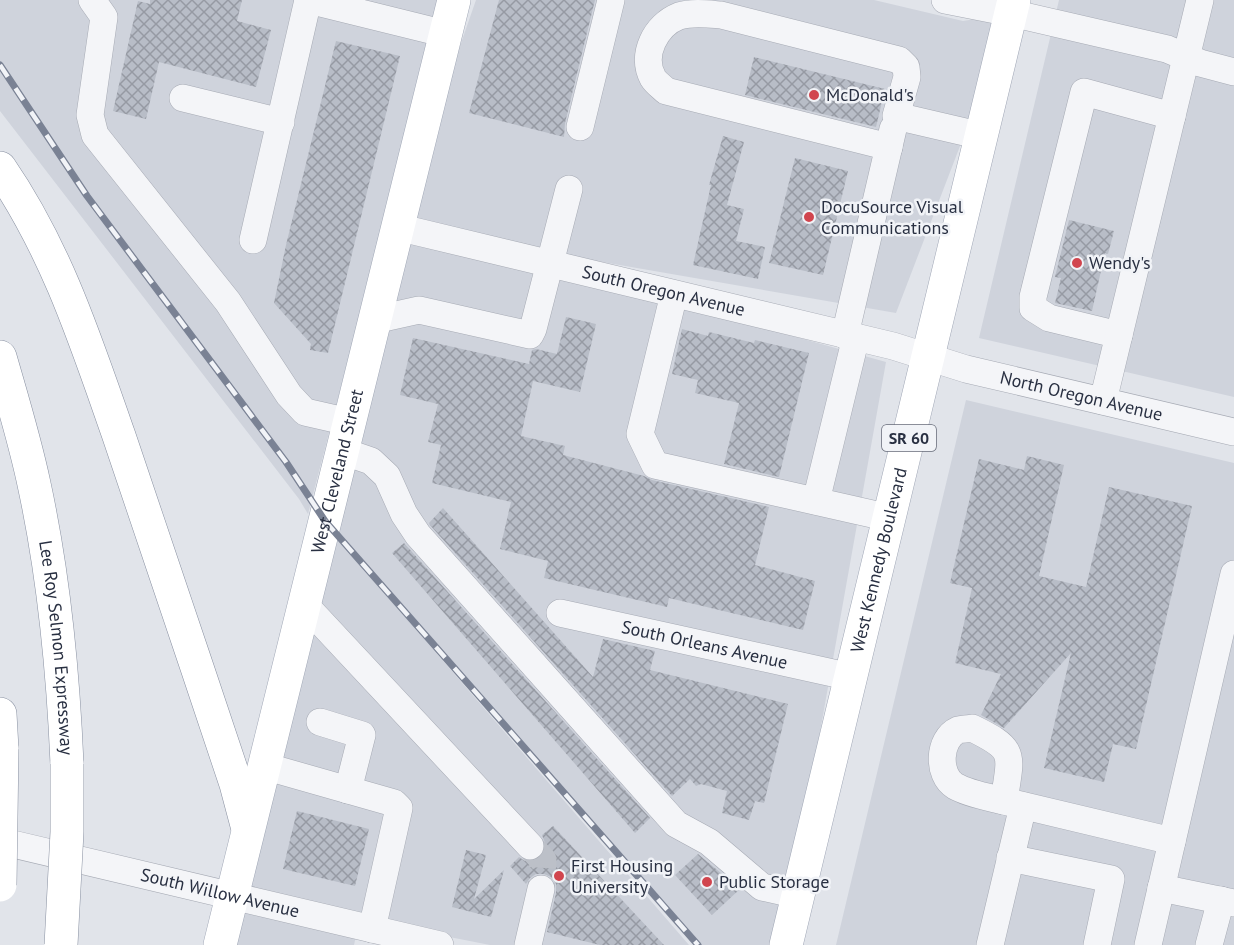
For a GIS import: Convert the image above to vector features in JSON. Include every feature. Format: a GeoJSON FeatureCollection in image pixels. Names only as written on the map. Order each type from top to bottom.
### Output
{"type":"FeatureCollection","features":[{"type":"Feature","properties":{"kind":"main road","name":"West Cleveland Street"},"geometry":{"type":"LineString","coordinates":[[220,945],[454,0]]}},
{"type":"Feature","properties":{"kind":"main road","name":"West Kennedy Boulevard"},"geometry":{"type":"LineString","coordinates":[[786,945],[1013,6]]}},
{"type":"Feature","properties":{"kind":"main road"},"geometry":{"type":"LineString","coordinates":[[0,168],[19,195],[52,257],[81,328],[236,784],[248,829]]}},
{"type":"Feature","properties":{"kind":"main road","name":"Lee Roy Selmon Expressway"},"geometry":{"type":"LineString","coordinates":[[0,357],[27,449],[47,552],[62,668],[67,764],[67,832],[61,945]]}},
{"type":"Feature","properties":{"kind":"main road"},"geometry":{"type":"LineString","coordinates":[[0,714],[2,749],[0,885]]}},
{"type":"Feature","properties":{"kind":"street"},"geometry":{"type":"LineString","coordinates":[[92,0],[104,17],[90,115],[95,135],[228,302],[289,395],[304,412],[346,437],[387,476],[404,514],[418,535],[676,824],[709,842],[762,887],[798,895]]}},
{"type":"Feature","properties":{"kind":"street"},"geometry":{"type":"LineString","coordinates":[[253,240],[308,0],[446,34]]}},
{"type":"Feature","properties":{"kind":"street"},"geometry":{"type":"LineString","coordinates":[[580,128],[611,0]]}},
{"type":"Feature","properties":{"kind":"street"},"geometry":{"type":"LineString","coordinates":[[945,0],[1013,6],[1167,49],[1200,63],[1234,72]]}},
{"type":"Feature","properties":{"kind":"street"},"geometry":{"type":"LineString","coordinates":[[1102,401],[1198,1]]}},
{"type":"Feature","properties":{"kind":"street"},"geometry":{"type":"LineString","coordinates":[[816,501],[889,147],[906,77],[906,67],[899,60],[757,12],[678,16],[654,38],[649,50],[648,63],[653,79],[666,91],[889,147]]}},
{"type":"Feature","properties":{"kind":"street"},"geometry":{"type":"LineString","coordinates":[[1119,335],[1049,318],[1033,308],[1033,297],[1084,92],[1172,116]]}},
{"type":"Feature","properties":{"kind":"street"},"geometry":{"type":"LineString","coordinates":[[183,98],[281,122]]}},
{"type":"Feature","properties":{"kind":"street"},"geometry":{"type":"LineString","coordinates":[[896,116],[982,136]]}},
{"type":"Feature","properties":{"kind":"street"},"geometry":{"type":"LineString","coordinates":[[374,320],[419,310],[530,335],[569,189]]}},
{"type":"Feature","properties":{"kind":"street","name":"South Oregon Avenue"},"geometry":{"type":"LineString","coordinates":[[397,227],[851,336],[929,358]]}},
{"type":"Feature","properties":{"kind":"street"},"geometry":{"type":"LineString","coordinates":[[674,294],[640,434],[655,465],[890,518]]}},
{"type":"Feature","properties":{"kind":"street","name":"North Oregon Avenue"},"geometry":{"type":"LineString","coordinates":[[929,358],[966,369],[1234,432]]}},
{"type":"Feature","properties":{"kind":"street"},"geometry":{"type":"LineString","coordinates":[[1148,945],[1234,574]]}},
{"type":"Feature","properties":{"kind":"street"},"geometry":{"type":"LineString","coordinates":[[304,605],[530,846]]}},
{"type":"Feature","properties":{"kind":"street","name":"South Orleans Avenue"},"geometry":{"type":"LineString","coordinates":[[560,613],[851,677]]}},
{"type":"Feature","properties":{"kind":"street"},"geometry":{"type":"LineString","coordinates":[[320,722],[362,735],[348,790]]}},
{"type":"Feature","properties":{"kind":"street"},"geometry":{"type":"LineString","coordinates":[[264,766],[394,803],[399,808],[372,929]]}},
{"type":"Feature","properties":{"kind":"street"},"geometry":{"type":"LineString","coordinates":[[990,945],[1010,858],[1013,803],[1172,841]]}},
{"type":"Feature","properties":{"kind":"street","name":"South Willow Avenue"},"geometry":{"type":"LineString","coordinates":[[0,841],[440,945]]}},
{"type":"Feature","properties":{"kind":"street"},"geometry":{"type":"LineString","coordinates":[[1010,858],[1111,879],[1097,945]]}},
{"type":"Feature","properties":{"kind":"street"},"geometry":{"type":"LineString","coordinates":[[1161,888],[1227,901],[1209,945]]}},
{"type":"Feature","properties":{"kind":"street"},"geometry":{"type":"LineString","coordinates":[[528,945],[541,889]]}},
{"type":"Feature","properties":{"kind":"shaded area"},"geometry":{"type":"Polygon","coordinates":[[[0,0],[441,0],[308,514],[299,499],[0,111],[0,0]]]}},
{"type":"Feature","properties":{"kind":"shaded area"},"geometry":{"type":"Polygon","coordinates":[[[476,0],[874,0],[963,21],[1011,13],[896,313],[406,228],[886,362],[782,945],[699,945],[325,521],[397,227],[476,0]]]}},
{"type":"Feature","properties":{"kind":"shaded area"},"geometry":{"type":"Polygon","coordinates":[[[1059,0],[1234,0],[1234,397],[979,338],[1059,0]]]}},
{"type":"Feature","properties":{"kind":"shaded area"},"geometry":{"type":"Polygon","coordinates":[[[966,400],[1234,463],[1234,945],[836,945],[966,400]]]}},
{"type":"Feature","properties":{"kind":"shaded area"},"geometry":{"type":"Polygon","coordinates":[[[329,529],[689,945],[490,945],[241,896],[329,529]]]}},
{"type":"Feature","properties":{"kind":"shaded area"},"geometry":{"type":"Polygon","coordinates":[[[240,901],[357,931],[354,945],[229,945],[240,901]]]}},
{"type":"Feature","properties":{"kind":"building"},"geometry":{"type":"Polygon","coordinates":[[[150,0],[242,0],[237,21],[271,30],[256,87],[159,62],[146,119],[113,111],[138,1],[150,4],[150,0]]]}},
{"type":"Feature","properties":{"kind":"building"},"geometry":{"type":"Polygon","coordinates":[[[499,0],[595,0],[565,123],[564,137],[469,113],[499,0]]]}},
{"type":"Feature","properties":{"kind":"building"},"geometry":{"type":"Polygon","coordinates":[[[336,41],[400,56],[328,353],[310,350],[311,344],[274,303],[336,41]]]}},
{"type":"Feature","properties":{"kind":"building","name":"McDonald's"},"geometry":{"type":"Polygon","coordinates":[[[754,57],[885,89],[876,127],[745,95],[754,57]]]}},
{"type":"Feature","properties":{"kind":"building"},"geometry":{"type":"Polygon","coordinates":[[[723,136],[744,142],[727,205],[744,209],[736,241],[765,247],[758,279],[693,265],[711,185],[709,185],[723,136]]]}},
{"type":"Feature","properties":{"kind":"building","name":"DocuSource Visual Communications"},"geometry":{"type":"Polygon","coordinates":[[[795,158],[848,171],[823,275],[769,263],[795,158]]]}},
{"type":"Feature","properties":{"kind":"building","name":"Wendy's"},"geometry":{"type":"Polygon","coordinates":[[[1069,220],[1114,231],[1108,254],[1105,253],[1092,311],[1055,303],[1061,278],[1055,277],[1069,220]]]}},
{"type":"Feature","properties":{"kind":"building"},"geometry":{"type":"Polygon","coordinates":[[[566,317],[596,324],[580,392],[533,381],[521,436],[565,446],[563,455],[652,480],[769,507],[755,565],[815,581],[803,630],[669,598],[667,607],[544,578],[548,561],[500,549],[511,502],[432,483],[441,445],[428,442],[438,404],[400,395],[413,338],[529,364],[532,350],[557,354],[566,317]]]}},
{"type":"Feature","properties":{"kind":"building"},"geometry":{"type":"Polygon","coordinates":[[[682,329],[708,336],[709,332],[754,343],[755,340],[809,353],[779,477],[724,464],[739,403],[695,393],[698,380],[672,374],[682,329]]]}},
{"type":"Feature","properties":{"kind":"building"},"geometry":{"type":"Polygon","coordinates":[[[1027,456],[1064,465],[1039,576],[1086,587],[1109,487],[1192,506],[1136,749],[1113,744],[1104,782],[1044,768],[1071,653],[1004,728],[981,715],[1001,674],[955,663],[972,588],[950,583],[979,459],[1024,470],[1027,456]]]}},
{"type":"Feature","properties":{"kind":"building"},"geometry":{"type":"Polygon","coordinates":[[[443,508],[593,677],[603,639],[655,651],[650,670],[788,704],[764,803],[755,801],[749,820],[722,813],[727,791],[701,784],[696,786],[690,779],[672,796],[430,525],[429,523],[443,508]]]}},
{"type":"Feature","properties":{"kind":"building"},"geometry":{"type":"Polygon","coordinates":[[[404,543],[650,818],[635,833],[392,553],[404,543]]]}},
{"type":"Feature","properties":{"kind":"building"},"geometry":{"type":"Polygon","coordinates":[[[297,811],[369,829],[355,886],[283,869],[297,811]]]}},
{"type":"Feature","properties":{"kind":"building","name":"First Housing University"},"geometry":{"type":"Polygon","coordinates":[[[553,826],[664,945],[600,945],[547,932],[556,884],[551,877],[536,874],[526,884],[510,866],[519,857],[525,861],[533,861],[541,857],[545,850],[542,835],[553,826]]]}},
{"type":"Feature","properties":{"kind":"building"},"geometry":{"type":"Polygon","coordinates":[[[466,850],[486,855],[474,899],[504,870],[491,917],[452,907],[466,850]]]}},
{"type":"Feature","properties":{"kind":"building","name":"Public Storage"},"geometry":{"type":"Polygon","coordinates":[[[698,854],[740,889],[712,915],[675,875],[698,854]]]}},
{"type":"Feature","properties":{"kind":"tunnel"},"geometry":{"type":"LineString","coordinates":[[530,846],[543,860],[541,889]]}},
{"type":"Feature","properties":{"kind":"railway"},"geometry":{"type":"LineString","coordinates":[[0,65],[87,196],[286,462],[325,521],[698,945]]}},
{"type":"Feature","properties":{"kind":"place","name":"McDonald's"},"geometry":{"type":"Point","coordinates":[814,95]}},
{"type":"Feature","properties":{"kind":"place","name":"DocuSource Visual Communications"},"geometry":{"type":"Point","coordinates":[809,217]}},
{"type":"Feature","properties":{"kind":"place","name":"Wendy's"},"geometry":{"type":"Point","coordinates":[1077,263]}},
{"type":"Feature","properties":{"kind":"place","name":"First Housing University"},"geometry":{"type":"Point","coordinates":[559,876]}},
{"type":"Feature","properties":{"kind":"place","name":"Public Storage"},"geometry":{"type":"Point","coordinates":[707,882]}}]}
